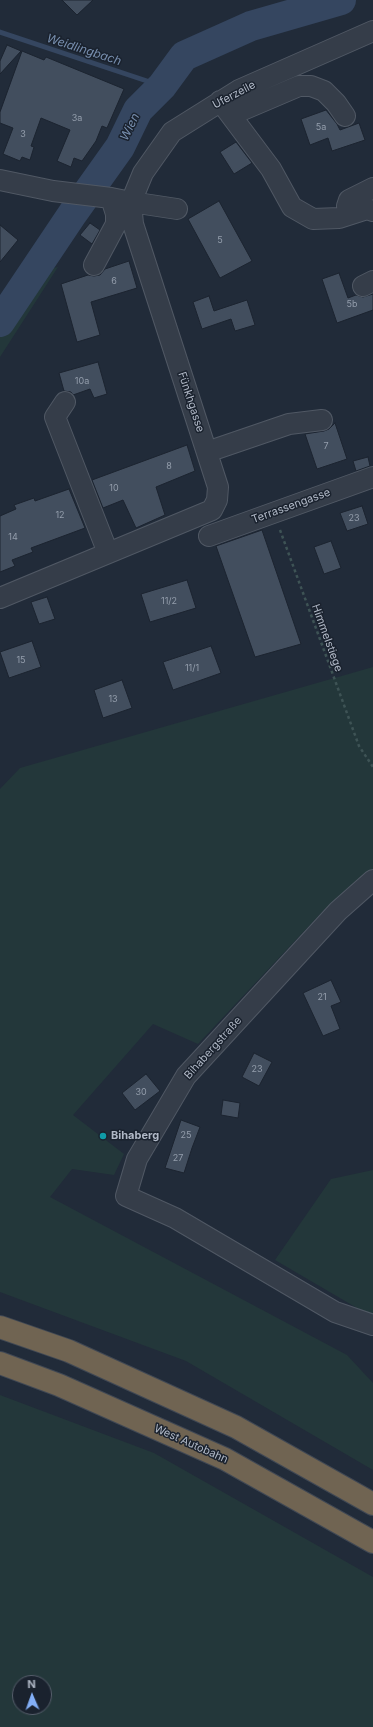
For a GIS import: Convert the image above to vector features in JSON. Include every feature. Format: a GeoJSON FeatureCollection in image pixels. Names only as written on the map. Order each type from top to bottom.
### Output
{"type":"FeatureCollection","features":[{"type":"Feature","properties":{"kind":"highway"},"geometry":{"type":"LineString","coordinates":[[0,1327],[69,1351],[236,1428],[373,1504]]}},
{"type":"Feature","properties":{"kind":"highway","name":"West Autobahn"},"geometry":{"type":"LineString","coordinates":[[0,1363],[59,1386],[225,1460],[373,1542]]}},
{"type":"Feature","properties":{"kind":"street","name":"Uferzeile"},"geometry":{"type":"LineString","coordinates":[[131,202],[143,172],[172,132],[226,108],[240,90],[373,30]]}},
{"type":"Feature","properties":{"kind":"street"},"geometry":{"type":"LineString","coordinates":[[345,116],[336,103],[324,91],[311,86],[299,86],[226,108],[271,169],[292,207],[313,219],[339,218],[366,209],[373,211]]}},
{"type":"Feature","properties":{"kind":"street"},"geometry":{"type":"LineString","coordinates":[[0,180],[53,191],[111,198],[178,209]]}},
{"type":"Feature","properties":{"kind":"street"},"geometry":{"type":"LineString","coordinates":[[349,214],[347,206],[349,200],[373,188]]}},
{"type":"Feature","properties":{"kind":"street"},"geometry":{"type":"LineString","coordinates":[[94,265],[116,224],[116,214],[111,198]]}},
{"type":"Feature","properties":{"kind":"street","name":"Fünkhgasse"},"geometry":{"type":"LineString","coordinates":[[0,598],[212,510],[218,500],[218,487],[133,224],[131,202]]}},
{"type":"Feature","properties":{"kind":"street"},"geometry":{"type":"LineString","coordinates":[[65,402],[55,417],[108,553]]}},
{"type":"Feature","properties":{"kind":"street"},"geometry":{"type":"LineString","coordinates":[[207,452],[289,424],[322,420]]}},
{"type":"Feature","properties":{"kind":"street","name":"Terrassengasse"},"geometry":{"type":"LineString","coordinates":[[209,536],[373,477]]}},
{"type":"Feature","properties":{"kind":"street","name":"Bihabergstraße"},"geometry":{"type":"LineString","coordinates":[[373,880],[338,911],[186,1076],[136,1159],[126,1196],[175,1218],[335,1312],[373,1325]]}},
{"type":"Feature","properties":{"kind":"path","name":"Himmelstiege"},"geometry":{"type":"LineString","coordinates":[[274,512],[314,627],[359,746],[373,767]]}},
{"type":"Feature","properties":{"kind":"green space"},"geometry":{"type":"Polygon","coordinates":[[[58,267],[0,357],[0,331],[44,270],[58,267]]]}},
{"type":"Feature","properties":{"kind":"green space"},"geometry":{"type":"Polygon","coordinates":[[[373,667],[373,871],[325,909],[198,1044],[153,1024],[73,1115],[124,1154],[114,1175],[72,1169],[50,1197],[347,1355],[373,1383],[373,1470],[186,1361],[0,1292],[0,789],[20,768],[373,667]]]}},
{"type":"Feature","properties":{"kind":"green space"},"geometry":{"type":"Polygon","coordinates":[[[373,1170],[373,1315],[369,1315],[275,1260],[331,1179],[373,1170]]]}},
{"type":"Feature","properties":{"kind":"green space"},"geometry":{"type":"Polygon","coordinates":[[[0,1395],[154,1453],[373,1577],[373,1727],[0,1727],[0,1395]]]}},
{"type":"Feature","properties":{"kind":"building"},"geometry":{"type":"Polygon","coordinates":[[[62,0],[93,0],[77,15],[62,0]]]}},
{"type":"Feature","properties":{"kind":"building"},"geometry":{"type":"Polygon","coordinates":[[[7,45],[21,51],[0,74],[0,61],[7,45]]]}},
{"type":"Feature","properties":{"kind":"building"},"geometry":{"type":"Polygon","coordinates":[[[22,51],[44,60],[46,57],[124,89],[107,128],[102,126],[96,141],[82,161],[74,158],[71,167],[57,161],[70,130],[41,118],[31,146],[34,147],[30,160],[22,157],[20,161],[3,154],[13,128],[0,123],[0,112],[22,51]]]}},
{"type":"Feature","properties":{"kind":"building"},"geometry":{"type":"Polygon","coordinates":[[[326,110],[340,130],[359,123],[365,140],[332,151],[328,138],[310,145],[301,119],[326,110]]]}},
{"type":"Feature","properties":{"kind":"building"},"geometry":{"type":"Polygon","coordinates":[[[236,142],[252,163],[234,174],[220,152],[236,142]]]}},
{"type":"Feature","properties":{"kind":"building"},"geometry":{"type":"Polygon","coordinates":[[[219,201],[252,261],[220,278],[188,219],[219,201]]]}},
{"type":"Feature","properties":{"kind":"building"},"geometry":{"type":"Polygon","coordinates":[[[90,223],[100,230],[92,244],[80,235],[90,223]]]}},
{"type":"Feature","properties":{"kind":"building"},"geometry":{"type":"Polygon","coordinates":[[[0,225],[18,240],[0,262],[0,225]]]}},
{"type":"Feature","properties":{"kind":"building"},"geometry":{"type":"Polygon","coordinates":[[[129,261],[137,288],[91,302],[100,335],[77,342],[61,284],[88,275],[100,275],[105,269],[129,261]]]}},
{"type":"Feature","properties":{"kind":"building"},"geometry":{"type":"Polygon","coordinates":[[[339,273],[348,298],[356,295],[363,297],[373,294],[373,310],[337,323],[322,279],[339,273]]]}},
{"type":"Feature","properties":{"kind":"building"},"geometry":{"type":"Polygon","coordinates":[[[209,296],[214,311],[247,300],[255,325],[235,331],[231,319],[202,329],[193,302],[209,296]]]}},
{"type":"Feature","properties":{"kind":"building"},"geometry":{"type":"Polygon","coordinates":[[[98,362],[107,394],[94,398],[90,389],[73,395],[71,392],[64,391],[59,373],[98,362]]]}},
{"type":"Feature","properties":{"kind":"building"},"geometry":{"type":"Polygon","coordinates":[[[335,423],[347,459],[317,469],[305,434],[324,431],[329,429],[335,423]]]}},
{"type":"Feature","properties":{"kind":"building"},"geometry":{"type":"Polygon","coordinates":[[[187,445],[195,471],[156,487],[165,515],[136,528],[123,500],[103,508],[92,480],[187,445]]]}},
{"type":"Feature","properties":{"kind":"building"},"geometry":{"type":"Polygon","coordinates":[[[368,457],[370,466],[356,471],[353,461],[368,457]]]}},
{"type":"Feature","properties":{"kind":"building"},"geometry":{"type":"Polygon","coordinates":[[[69,489],[85,528],[31,548],[33,552],[12,560],[15,566],[0,572],[0,516],[16,509],[14,505],[34,498],[35,501],[69,489]]]}},
{"type":"Feature","properties":{"kind":"building"},"geometry":{"type":"Polygon","coordinates":[[[362,506],[368,524],[347,531],[340,513],[362,506]]]}},
{"type":"Feature","properties":{"kind":"building"},"geometry":{"type":"Polygon","coordinates":[[[262,530],[301,644],[255,657],[216,546],[262,530]]]}},
{"type":"Feature","properties":{"kind":"building"},"geometry":{"type":"Polygon","coordinates":[[[331,541],[341,568],[324,574],[314,547],[331,541]]]}},
{"type":"Feature","properties":{"kind":"building"},"geometry":{"type":"Polygon","coordinates":[[[187,580],[196,608],[150,622],[141,594],[187,580]]]}},
{"type":"Feature","properties":{"kind":"building"},"geometry":{"type":"Polygon","coordinates":[[[47,597],[55,619],[39,624],[31,602],[47,597]]]}},
{"type":"Feature","properties":{"kind":"building"},"geometry":{"type":"Polygon","coordinates":[[[32,641],[41,667],[9,678],[0,652],[32,641]]]}},
{"type":"Feature","properties":{"kind":"building"},"geometry":{"type":"Polygon","coordinates":[[[211,646],[221,673],[173,690],[163,662],[211,646]]]}},
{"type":"Feature","properties":{"kind":"building"},"geometry":{"type":"Polygon","coordinates":[[[122,680],[132,708],[103,718],[94,690],[122,680]]]}},
{"type":"Feature","properties":{"kind":"building"},"geometry":{"type":"Polygon","coordinates":[[[331,980],[341,1002],[331,1006],[340,1029],[323,1036],[303,993],[331,980]]]}},
{"type":"Feature","properties":{"kind":"building"},"geometry":{"type":"Polygon","coordinates":[[[254,1053],[272,1062],[259,1086],[242,1077],[254,1053]]]}},
{"type":"Feature","properties":{"kind":"building"},"geometry":{"type":"Polygon","coordinates":[[[146,1074],[160,1091],[135,1110],[122,1093],[146,1074]]]}},
{"type":"Feature","properties":{"kind":"building"},"geometry":{"type":"Polygon","coordinates":[[[223,1100],[240,1103],[238,1118],[221,1115],[223,1100]]]}},
{"type":"Feature","properties":{"kind":"building"},"geometry":{"type":"Polygon","coordinates":[[[181,1120],[200,1127],[184,1173],[165,1168],[181,1120]]]}},
{"type":"Feature","properties":{"kind":"waterway","name":"Wien"},"geometry":{"type":"LineString","coordinates":[[0,322],[73,213],[120,147],[138,110],[162,86],[184,56],[251,26],[341,0]]}},
{"type":"Feature","properties":{"kind":"waterway","name":"Weidlingbach"},"geometry":{"type":"LineString","coordinates":[[0,32],[162,86]]}},
{"type":"Feature","properties":{"kind":"place","name":"Bihaberg"},"geometry":{"type":"Point","coordinates":[103,1136]}}]}
